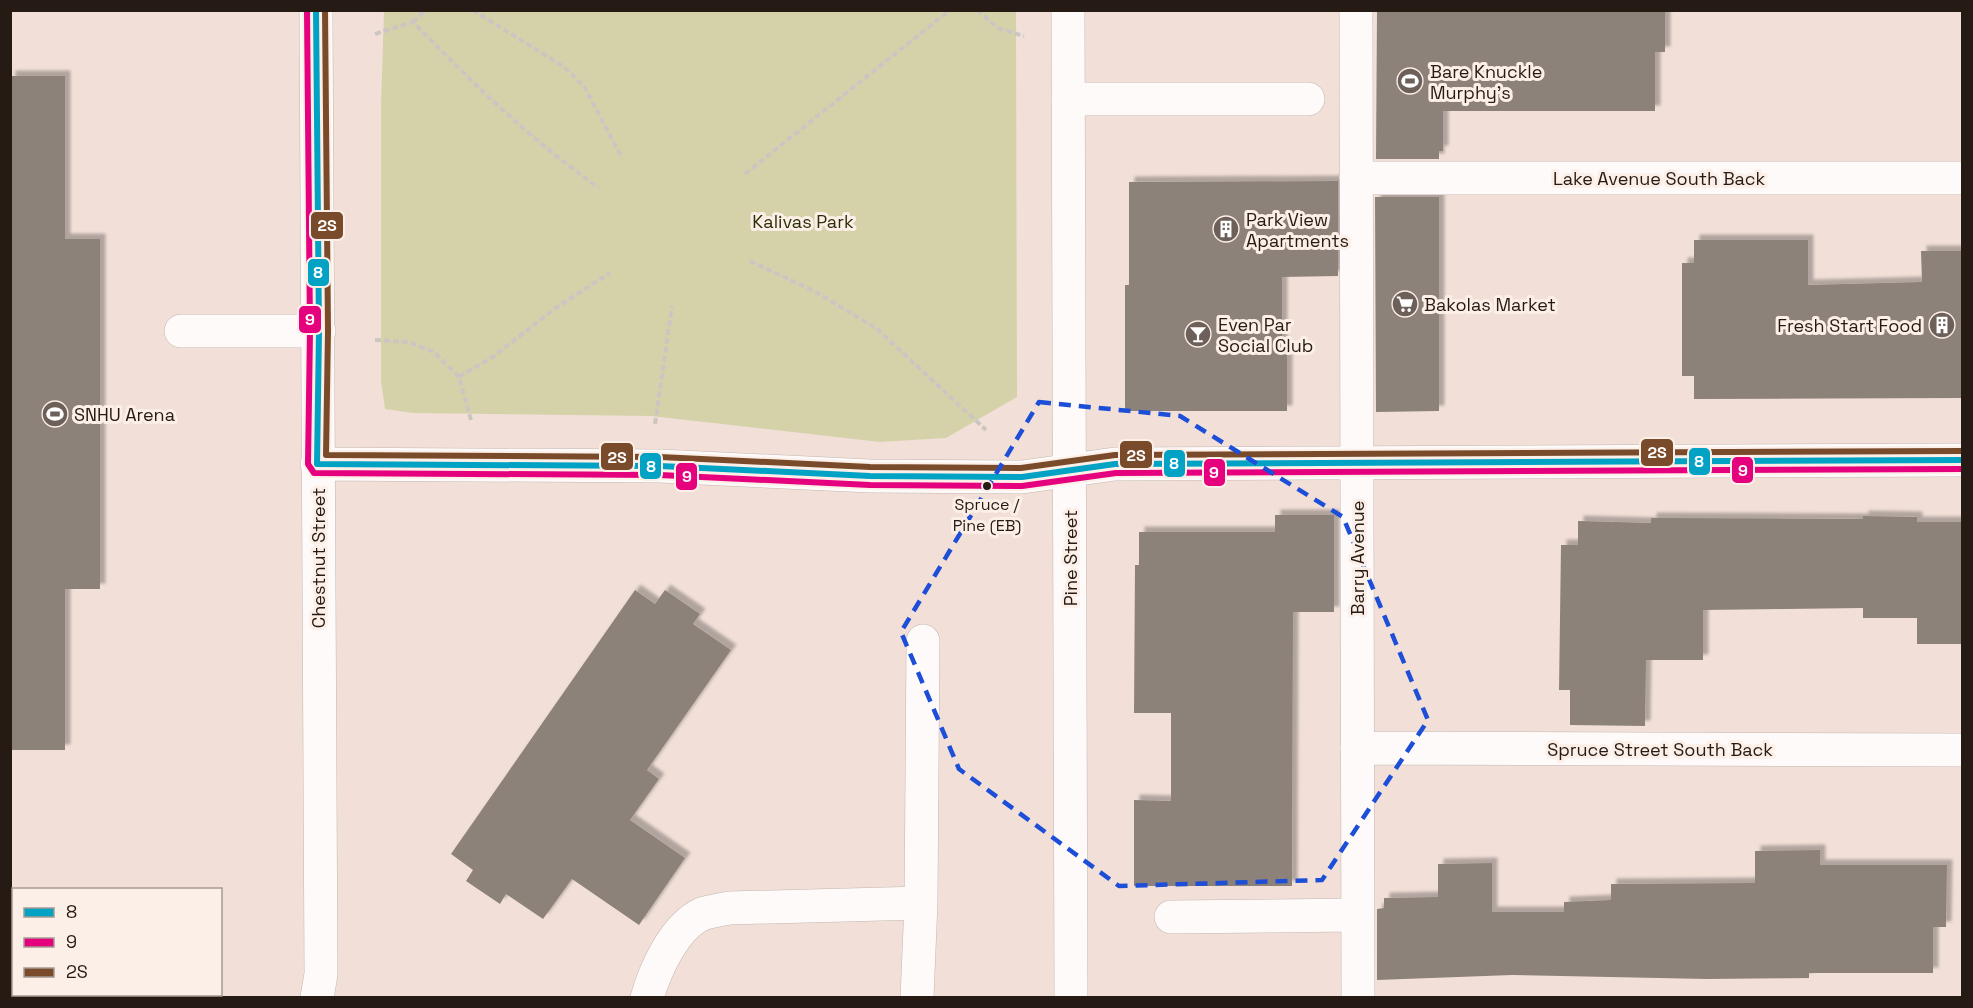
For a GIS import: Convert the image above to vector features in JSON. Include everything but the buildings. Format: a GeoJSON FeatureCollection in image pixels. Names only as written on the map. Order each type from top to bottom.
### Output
{"type":"FeatureCollection","features":[{"type":"Feature","properties":{"kind":"street","name":"Chestnut Street"},"geometry":{"type":"LineString","coordinates":[[316,10],[321,962],[317,998]]}},
{"type":"Feature","properties":{"kind":"street","name":"Pine Street"},"geometry":{"type":"LineString","coordinates":[[1068,10],[1071,998]]}},
{"type":"Feature","properties":{"kind":"street","name":"Barry Avenue"},"geometry":{"type":"LineString","coordinates":[[1356,10],[1358,998]]}},
{"type":"Feature","properties":{"kind":"street"},"geometry":{"type":"LineString","coordinates":[[1068,99],[1308,99]]}},
{"type":"Feature","properties":{"kind":"street","name":"Lake Avenue South Back"},"geometry":{"type":"LineString","coordinates":[[1356,178],[1962,178]]}},
{"type":"Feature","properties":{"kind":"street"},"geometry":{"type":"LineString","coordinates":[[181,331],[319,332]]}},
{"type":"Feature","properties":{"kind":"street"},"geometry":{"type":"LineString","coordinates":[[317,465],[660,466],[870,476],[1023,477],[1115,464],[1962,460]]}},
{"type":"Feature","properties":{"kind":"street"},"geometry":{"type":"LineString","coordinates":[[917,998],[921,903],[922,641]]}},
{"type":"Feature","properties":{"kind":"street","name":"Spruce Street South Back"},"geometry":{"type":"LineString","coordinates":[[1357,748],[1962,750]]}},
{"type":"Feature","properties":{"kind":"street"},"geometry":{"type":"LineString","coordinates":[[646,998],[657,964],[682,932],[701,915],[729,908],[921,903]]}},
{"type":"Feature","properties":{"kind":"street"},"geometry":{"type":"LineString","coordinates":[[1171,917],[1357,915]]}},
{"type":"Feature","properties":{"kind":"path"},"geometry":{"type":"LineString","coordinates":[[375,34],[413,22],[425,10]]}},
{"type":"Feature","properties":{"kind":"path"},"geometry":{"type":"LineString","coordinates":[[473,10],[564,67],[584,86],[622,158]]}},
{"type":"Feature","properties":{"kind":"path"},"geometry":{"type":"LineString","coordinates":[[745,174],[950,10]]}},
{"type":"Feature","properties":{"kind":"path"},"geometry":{"type":"LineString","coordinates":[[977,10],[998,28],[1024,36]]}},
{"type":"Feature","properties":{"kind":"path"},"geometry":{"type":"LineString","coordinates":[[413,22],[493,104],[549,152],[599,188]]}},
{"type":"Feature","properties":{"kind":"path"},"geometry":{"type":"LineString","coordinates":[[750,261],[814,291],[876,328],[986,430]]}},
{"type":"Feature","properties":{"kind":"path"},"geometry":{"type":"LineString","coordinates":[[459,377],[494,356],[557,307],[610,273]]}},
{"type":"Feature","properties":{"kind":"path"},"geometry":{"type":"LineString","coordinates":[[655,426],[672,306]]}},
{"type":"Feature","properties":{"kind":"path"},"geometry":{"type":"LineString","coordinates":[[375,340],[409,342],[434,352],[459,377],[471,420]]}},
{"type":"Feature","properties":{"kind":"highlighted area"},"geometry":{"type":"Polygon","coordinates":[[[1039,402],[1180,416],[1343,517],[1428,720],[1322,880],[1119,886],[959,769],[901,632],[1039,402]]]}},
{"type":"Feature","properties":{"kind":"green space","name":"Kalivas Park"},"geometry":{"type":"Polygon","coordinates":[[[384,11],[1016,11],[1017,397],[946,438],[880,442],[651,416],[413,413],[385,409],[381,381],[381,106],[384,11]]]}},
{"type":"Feature","properties":{"kind":"transit line","name":"9"},"geometry":{"type":"LineString","coordinates":[[307,10],[310,331],[308,464],[314,473],[660,475],[870,485],[1022,486],[1116,473],[1962,469]]}},
{"type":"Feature","properties":{"kind":"transit line","name":"8"},"geometry":{"type":"LineString","coordinates":[[316,10],[319,331],[317,464],[660,466],[870,476],[1022,477],[1115,464],[1962,460]]}},
{"type":"Feature","properties":{"kind":"transit line","name":"2S"},"geometry":{"type":"LineString","coordinates":[[325,10],[328,331],[326,455],[660,457],[870,467],[1021,468],[1115,455],[1962,451]]}},
{"type":"Feature","properties":{"kind":"place","name":"Bare Knuckle Murphy's"},"geometry":{"type":"Point","coordinates":[1410,81]}},
{"type":"Feature","properties":{"kind":"place","name":"Park View Apartments"},"geometry":{"type":"Point","coordinates":[1226,229]}},
{"type":"Feature","properties":{"kind":"place","name":"Bakolas Market"},"geometry":{"type":"Point","coordinates":[1405,304]}},
{"type":"Feature","properties":{"kind":"place","name":"Fresh Start Food"},"geometry":{"type":"Point","coordinates":[1942,325]}},
{"type":"Feature","properties":{"kind":"place","name":"Even Par Social Club"},"geometry":{"type":"Point","coordinates":[1198,334]}},
{"type":"Feature","properties":{"kind":"place","name":"SNHU Arena"},"geometry":{"type":"Point","coordinates":[55,414]}},
{"type":"Feature","properties":{"kind":"place","name":"Spruce / Pine (EB)"},"geometry":{"type":"Point","coordinates":[987,486]}}]}
